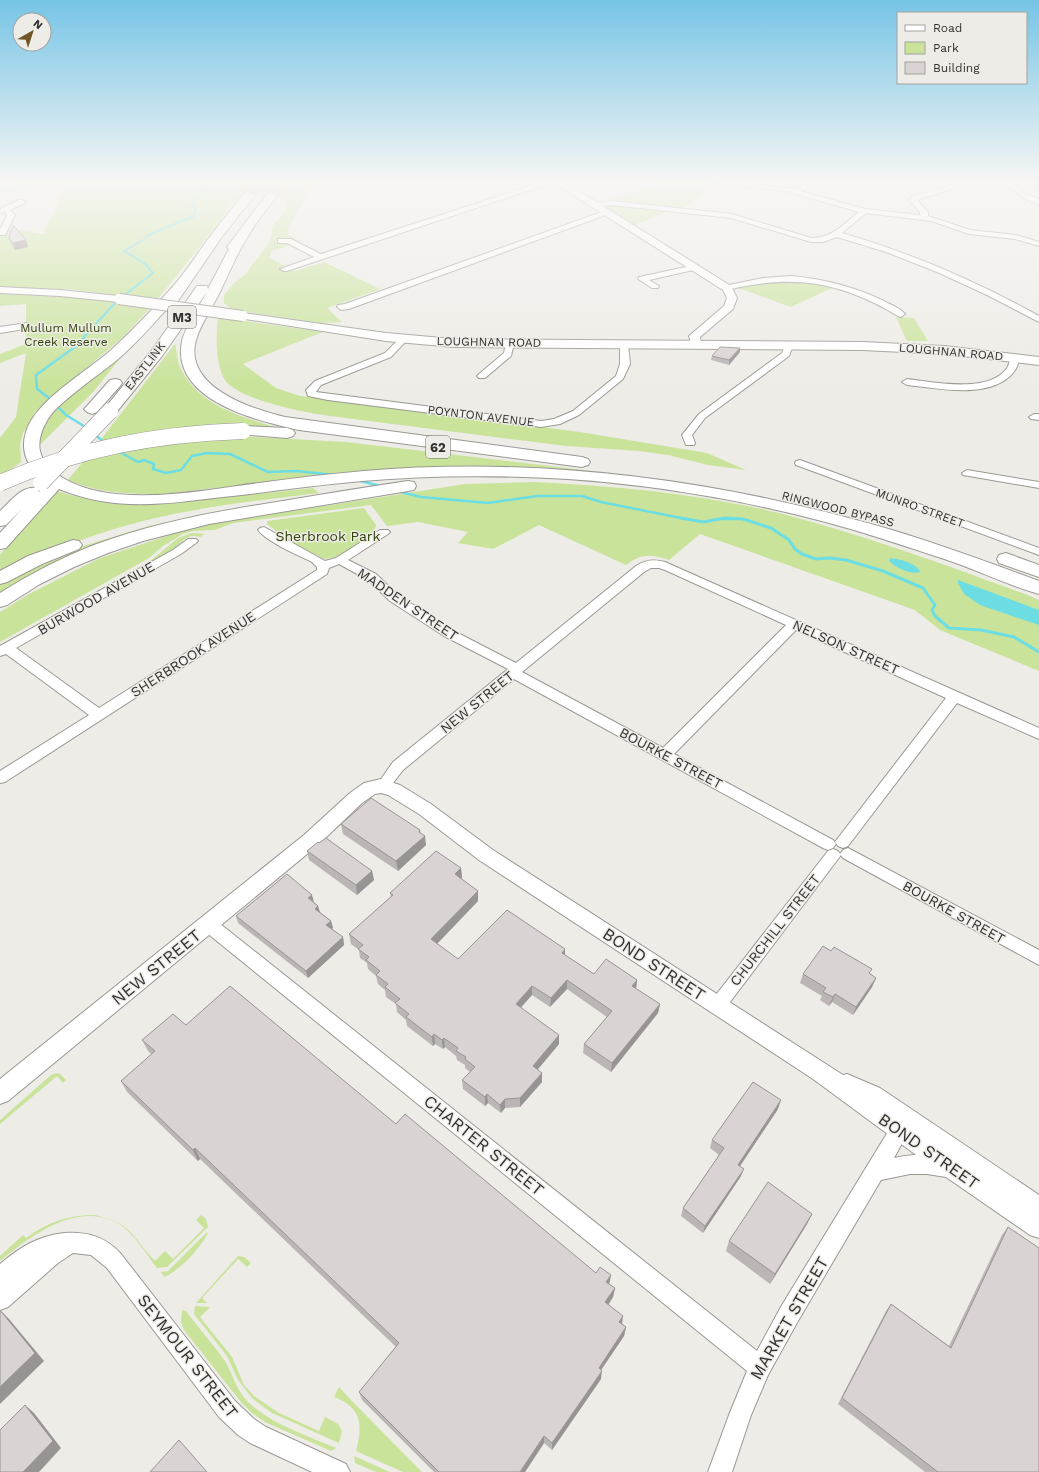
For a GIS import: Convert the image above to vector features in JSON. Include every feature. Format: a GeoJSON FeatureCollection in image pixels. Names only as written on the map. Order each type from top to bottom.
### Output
{"type":"FeatureCollection","features":[{"type":"Feature","properties":{"kind":"highway","name":"EASTLINK"},"geometry":{"type":"LineString","coordinates":[[140,348],[159,322],[180,286],[208,249]]}},
{"type":"Feature","properties":{"kind":"highway","name":"EASTLINK"},"geometry":{"type":"LineString","coordinates":[[0,521],[41,482],[75,429],[107,409],[121,398],[157,352],[232,249]]}},
{"type":"Feature","properties":{"kind":"highway"},"geometry":{"type":"LineString","coordinates":[[236,249],[189,339],[188,351],[189,362],[201,382],[212,392],[227,401],[261,416],[300,425],[632,468]]}},
{"type":"Feature","properties":{"kind":"highway"},"geometry":{"type":"LineString","coordinates":[[180,286],[135,335],[114,355],[46,410],[38,419],[32,431],[29,447],[36,466],[40,472],[65,487],[82,493],[121,499],[178,497],[304,482],[407,473],[487,470],[614,477],[722,494]]}},
{"type":"Feature","properties":{"kind":"highway","name":"EASTLINK"},"geometry":{"type":"LineString","coordinates":[[107,409],[122,374]]}},
{"type":"Feature","properties":{"kind":"highway"},"geometry":{"type":"LineString","coordinates":[[0,544],[41,482],[94,439],[107,409]]}},
{"type":"Feature","properties":{"kind":"highway","name":"62"},"geometry":{"type":"LineString","coordinates":[[0,483],[57,461],[127,443],[192,433],[243,431],[344,437],[632,468]]}},
{"type":"Feature","properties":{"kind":"highway","name":"RINGWOOD BYPASS"},"geometry":{"type":"LineString","coordinates":[[632,468],[735,484],[828,505],[930,534],[1039,571]]}},
{"type":"Feature","properties":{"kind":"highway"},"geometry":{"type":"LineString","coordinates":[[0,578],[35,560],[87,540],[160,519],[250,504],[342,495],[440,482],[509,477],[565,477],[628,482],[722,494]]}},
{"type":"Feature","properties":{"kind":"highway","name":"EASTLINK"},"geometry":{"type":"LineString","coordinates":[[0,500],[41,482]]}},
{"type":"Feature","properties":{"kind":"highway","name":"RINGWOOD BYPASS"},"geometry":{"type":"LineString","coordinates":[[722,494],[793,508],[879,531],[950,554],[1039,588]]}},
{"type":"Feature","properties":{"kind":"highway"},"geometry":{"type":"LineString","coordinates":[[0,601],[58,567],[126,539],[204,519],[342,495]]}},
{"type":"Feature","properties":{"kind":"main road","name":"LOUGHNAN ROAD"},"geometry":{"type":"LineString","coordinates":[[0,290],[39,291],[119,299],[404,339],[454,343],[862,346],[944,350],[1039,360]]}},
{"type":"Feature","properties":{"kind":"main road","name":"LOUGHNAN ROAD"},"geometry":{"type":"LineString","coordinates":[[862,346],[883,344],[928,346],[1039,360]]}},
{"type":"Feature","properties":{"kind":"street"},"geometry":{"type":"LineString","coordinates":[[303,249],[321,257]]}},
{"type":"Feature","properties":{"kind":"street"},"geometry":{"type":"LineString","coordinates":[[284,270],[346,249]]}},
{"type":"Feature","properties":{"kind":"street"},"geometry":{"type":"LineString","coordinates":[[345,308],[507,249]]}},
{"type":"Feature","properties":{"kind":"street"},"geometry":{"type":"LineString","coordinates":[[667,249],[727,288],[732,298],[729,307],[694,336],[696,344]]}},
{"type":"Feature","properties":{"kind":"street"},"geometry":{"type":"LineString","coordinates":[[881,249],[910,258],[987,290],[1039,319]]}},
{"type":"Feature","properties":{"kind":"street"},"geometry":{"type":"LineString","coordinates":[[655,286],[642,279],[695,266]]}},
{"type":"Feature","properties":{"kind":"street"},"geometry":{"type":"LineString","coordinates":[[727,288],[777,278],[808,281],[849,290],[890,307],[902,314]]}},
{"type":"Feature","properties":{"kind":"street"},"geometry":{"type":"LineString","coordinates":[[0,330],[27,326]]}},
{"type":"Feature","properties":{"kind":"street","name":"POYNTON AVENUE"},"geometry":{"type":"LineString","coordinates":[[404,339],[388,355],[318,383],[310,392],[318,396],[541,424],[556,422],[576,413],[620,377],[625,364],[624,344]]}},
{"type":"Feature","properties":{"kind":"street"},"geometry":{"type":"LineString","coordinates":[[482,376],[508,354],[510,343]]}},
{"type":"Feature","properties":{"kind":"street"},"geometry":{"type":"LineString","coordinates":[[690,443],[687,435],[702,416],[786,354],[788,348],[787,345]]}},
{"type":"Feature","properties":{"kind":"street"},"geometry":{"type":"LineString","coordinates":[[907,382],[962,389],[980,386],[997,380],[1008,372],[1013,367],[1014,358]]}},
{"type":"Feature","properties":{"kind":"street","name":"MUNRO STREET"},"geometry":{"type":"LineString","coordinates":[[800,463],[1039,552]]}},
{"type":"Feature","properties":{"kind":"street"},"geometry":{"type":"LineString","coordinates":[[967,473],[1039,485]]}},
{"type":"Feature","properties":{"kind":"street"},"geometry":{"type":"LineString","coordinates":[[264,530],[316,560],[323,566]]}},
{"type":"Feature","properties":{"kind":"street","name":"SHERBROOK AVENUE"},"geometry":{"type":"LineString","coordinates":[[0,778],[322,571],[323,566],[340,560],[384,532]]}},
{"type":"Feature","properties":{"kind":"street","name":"BURWOOD AVENUE"},"geometry":{"type":"LineString","coordinates":[[4,650],[177,552],[192,541]]}},
{"type":"Feature","properties":{"kind":"street","name":"MADDEN STREET"},"geometry":{"type":"LineString","coordinates":[[340,560],[372,577],[394,598],[448,633],[515,671]]}},
{"type":"Feature","properties":{"kind":"street","name":"NEW STREET"},"geometry":{"type":"LineString","coordinates":[[0,1093],[311,840],[363,803],[382,794],[386,782],[398,766],[640,569],[651,564]]}},
{"type":"Feature","properties":{"kind":"street","name":"NELSON STREET"},"geometry":{"type":"LineString","coordinates":[[651,564],[660,564],[674,570],[1039,734]]}},
{"type":"Feature","properties":{"kind":"street"},"geometry":{"type":"LineString","coordinates":[[665,755],[794,624]]}},
{"type":"Feature","properties":{"kind":"street"},"geometry":{"type":"LineString","coordinates":[[4,650],[99,715]]}},
{"type":"Feature","properties":{"kind":"street","name":"BOURKE STREET"},"geometry":{"type":"LineString","coordinates":[[515,671],[665,755],[1039,958]]}},
{"type":"Feature","properties":{"kind":"street","name":"CHURCHILL STREET"},"geometry":{"type":"LineString","coordinates":[[718,1005],[955,696]]}},
{"type":"Feature","properties":{"kind":"street","name":"BOND STREET"},"geometry":{"type":"LineString","coordinates":[[382,794],[394,790],[425,810],[486,855],[821,1072],[866,1106],[903,1125],[1039,1209]]}},
{"type":"Feature","properties":{"kind":"street","name":"BOND STREET"},"geometry":{"type":"LineString","coordinates":[[382,794],[437,829],[486,855]]}},
{"type":"Feature","properties":{"kind":"street","name":"CHARTER STREET"},"geometry":{"type":"LineString","coordinates":[[208,924],[760,1367]]}},
{"type":"Feature","properties":{"kind":"street","name":"BOND STREET"},"geometry":{"type":"LineString","coordinates":[[903,1125],[954,1169],[1039,1226]]}},
{"type":"Feature","properties":{"kind":"street","name":"MARKET STREET"},"geometry":{"type":"LineString","coordinates":[[720,1472],[742,1408],[760,1367],[790,1313],[903,1125]]}},
{"type":"Feature","properties":{"kind":"street"},"geometry":{"type":"LineString","coordinates":[[875,1172],[913,1163],[932,1164],[954,1169]]}},
{"type":"Feature","properties":{"kind":"street","name":"SEYMOUR STREET"},"geometry":{"type":"LineString","coordinates":[[0,1278],[32,1253],[41,1248],[70,1243],[88,1242],[98,1246],[106,1252],[227,1409],[246,1427],[271,1442],[338,1472]]}},
{"type":"Feature","properties":{"kind":"street"},"geometry":{"type":"LineString","coordinates":[[0,1299],[51,1256],[70,1243]]}},
{"type":"Feature","properties":{"kind":"green space"},"geometry":{"type":"Polygon","coordinates":[[[0,249],[198,249],[157,300],[69,289],[0,288],[0,249]]]}},
{"type":"Feature","properties":{"kind":"green space"},"geometry":{"type":"Polygon","coordinates":[[[265,249],[278,249],[271,251],[270,258],[295,271],[324,262],[380,289],[327,308],[342,322],[320,323],[233,310],[224,303],[224,295],[234,283],[246,274],[265,249]]]}},
{"type":"Feature","properties":{"kind":"green space"},"geometry":{"type":"Polygon","coordinates":[[[777,280],[820,284],[834,287],[791,307],[738,288],[777,280]]]}},
{"type":"Feature","properties":{"kind":"green space","name":"Mullum Mullum Creek Reserve"},"geometry":{"type":"Polygon","coordinates":[[[0,294],[69,297],[151,307],[124,336],[35,412],[23,433],[20,444],[21,462],[0,478],[0,438],[16,417],[26,353],[0,363],[0,354],[26,344],[26,304],[0,306],[0,294]]]}},
{"type":"Feature","properties":{"kind":"green space"},"geometry":{"type":"Polygon","coordinates":[[[218,317],[323,332],[243,364],[276,388],[300,396],[580,432],[707,453],[746,470],[708,465],[668,455],[639,451],[566,446],[330,416],[290,409],[244,394],[232,387],[225,380],[219,366],[218,358],[218,317]]]}},
{"type":"Feature","properties":{"kind":"green space"},"geometry":{"type":"Polygon","coordinates":[[[896,317],[914,318],[928,341],[907,341],[896,317]]]}},
{"type":"Feature","properties":{"kind":"green space"},"geometry":{"type":"Polygon","coordinates":[[[175,344],[180,367],[188,380],[209,401],[236,414],[279,428],[95,447],[175,344]]]}},
{"type":"Feature","properties":{"kind":"green space"},"geometry":{"type":"Polygon","coordinates":[[[121,355],[122,356],[93,392],[39,446],[42,432],[49,419],[59,406],[84,383],[121,355]]]}},
{"type":"Feature","properties":{"kind":"green space"},"geometry":{"type":"Polygon","coordinates":[[[235,436],[346,442],[592,471],[445,467],[378,470],[162,494],[114,492],[91,488],[68,480],[86,458],[129,448],[235,436]]]}},
{"type":"Feature","properties":{"kind":"green space"},"geometry":{"type":"Polygon","coordinates":[[[534,482],[660,492],[722,501],[783,514],[877,542],[1030,596],[1039,600],[1039,671],[940,630],[915,610],[700,534],[669,560],[647,556],[637,558],[626,565],[539,525],[493,549],[458,543],[468,532],[418,522],[387,526],[371,505],[233,523],[215,530],[192,531],[183,534],[163,546],[149,558],[0,642],[0,612],[29,594],[100,558],[197,526],[465,484],[534,482]]]}},
{"type":"Feature","properties":{"kind":"green space"},"geometry":{"type":"Polygon","coordinates":[[[313,488],[319,493],[214,507],[172,514],[132,524],[74,543],[0,573],[0,555],[11,540],[57,491],[97,501],[135,504],[172,502],[313,488]]]}},
{"type":"Feature","properties":{"kind":"green space","name":"Sherbrook Park"},"geometry":{"type":"Polygon","coordinates":[[[364,508],[376,525],[375,529],[359,543],[339,556],[324,559],[286,539],[267,524],[267,521],[364,508]]]}},
{"type":"Feature","properties":{"kind":"green space"},"geometry":{"type":"Polygon","coordinates":[[[187,519],[0,597],[0,582],[80,547],[149,526],[187,519]]]}},
{"type":"Feature","properties":{"kind":"green space"},"geometry":{"type":"Polygon","coordinates":[[[192,533],[205,534],[200,537],[191,536],[172,551],[0,646],[153,559],[178,538],[192,533]]]}},
{"type":"Feature","properties":{"kind":"green space"},"geometry":{"type":"Polygon","coordinates":[[[56,1073],[60,1074],[66,1080],[63,1083],[57,1076],[0,1124],[0,1120],[51,1075],[56,1073]]]}},
{"type":"Feature","properties":{"kind":"green space"},"geometry":{"type":"Polygon","coordinates":[[[95,1215],[117,1222],[124,1227],[130,1232],[155,1261],[165,1251],[173,1259],[204,1228],[196,1220],[201,1215],[206,1219],[208,1227],[167,1267],[157,1268],[135,1238],[119,1224],[103,1218],[87,1216],[55,1224],[26,1241],[0,1261],[0,1256],[23,1235],[26,1238],[34,1232],[59,1220],[76,1216],[95,1215]]]}},
{"type":"Feature","properties":{"kind":"green space"},"geometry":{"type":"Polygon","coordinates":[[[208,1232],[196,1251],[176,1270],[164,1277],[161,1272],[168,1271],[208,1232]]]}},
{"type":"Feature","properties":{"kind":"green space"},"geometry":{"type":"Polygon","coordinates":[[[238,1256],[244,1257],[251,1263],[247,1267],[238,1259],[202,1298],[207,1303],[196,1303],[238,1256]]]}},
{"type":"Feature","properties":{"kind":"green space"},"geometry":{"type":"Polygon","coordinates":[[[195,1306],[210,1307],[200,1317],[232,1357],[244,1385],[254,1396],[279,1413],[319,1431],[325,1417],[338,1424],[342,1431],[339,1443],[272,1413],[253,1399],[238,1380],[227,1356],[194,1314],[195,1306]]]}},
{"type":"Feature","properties":{"kind":"green space"},"geometry":{"type":"Polygon","coordinates":[[[182,1310],[186,1311],[216,1348],[225,1361],[237,1387],[247,1401],[256,1409],[278,1423],[336,1448],[331,1451],[265,1422],[252,1413],[240,1401],[184,1330],[181,1322],[182,1310]]]}},
{"type":"Feature","properties":{"kind":"green space"},"geometry":{"type":"Polygon","coordinates":[[[339,1387],[422,1472],[403,1472],[356,1451],[359,1433],[358,1418],[350,1406],[334,1397],[339,1387]]]}},
{"type":"Feature","properties":{"kind":"green space"},"geometry":{"type":"Polygon","coordinates":[[[354,1456],[390,1472],[376,1472],[355,1463],[354,1456]]]}},
{"type":"Feature","properties":{"kind":"water"},"geometry":{"type":"Polygon","coordinates":[[[890,558],[903,560],[912,564],[920,572],[908,572],[889,561],[890,558]]]}},
{"type":"Feature","properties":{"kind":"water"},"geometry":{"type":"Polygon","coordinates":[[[958,580],[1039,610],[1039,625],[980,605],[964,594],[958,580]]]}},
{"type":"Feature","properties":{"kind":"building"},"geometry":{"type":"Polygon","coordinates":[[[720,347],[740,348],[729,360],[712,356],[720,347]]]}},
{"type":"Feature","properties":{"kind":"building"},"geometry":{"type":"Polygon","coordinates":[[[371,798],[420,830],[419,832],[425,836],[396,861],[341,824],[371,798]]]}},
{"type":"Feature","properties":{"kind":"building"},"geometry":{"type":"Polygon","coordinates":[[[326,838],[372,871],[356,885],[307,851],[318,842],[319,843],[326,838]]]}},
{"type":"Feature","properties":{"kind":"building"},"geometry":{"type":"Polygon","coordinates":[[[436,851],[461,868],[455,874],[478,891],[431,939],[458,959],[507,910],[565,949],[562,953],[594,974],[606,959],[637,980],[632,986],[660,1004],[612,1063],[584,1044],[612,1011],[567,980],[551,998],[532,986],[516,1004],[559,1035],[533,1066],[542,1073],[520,1098],[505,1099],[500,1105],[487,1094],[485,1097],[462,1080],[475,1067],[465,1059],[466,1057],[456,1051],[458,1048],[444,1038],[442,1040],[434,1034],[432,1037],[406,1017],[409,1014],[395,1003],[400,999],[385,987],[388,984],[376,975],[380,971],[366,960],[369,957],[358,949],[363,945],[349,934],[393,895],[390,893],[436,851]]]}},
{"type":"Feature","properties":{"kind":"building"},"geometry":{"type":"Polygon","coordinates":[[[287,874],[312,895],[308,898],[318,906],[315,909],[331,921],[326,925],[343,937],[306,971],[236,916],[287,874]]]}},
{"type":"Feature","properties":{"kind":"building"},"geometry":{"type":"Polygon","coordinates":[[[823,946],[831,951],[834,947],[872,969],[869,973],[876,978],[856,1007],[835,994],[833,997],[823,992],[826,988],[803,974],[823,946]]]}},
{"type":"Feature","properties":{"kind":"building"},"geometry":{"type":"Polygon","coordinates":[[[230,986],[396,1124],[405,1114],[596,1273],[600,1267],[611,1275],[606,1282],[615,1288],[605,1302],[623,1316],[619,1322],[626,1327],[599,1368],[602,1371],[552,1443],[544,1436],[520,1472],[439,1472],[359,1392],[399,1343],[195,1148],[193,1150],[121,1081],[155,1051],[142,1040],[173,1014],[186,1025],[230,986]]]}},
{"type":"Feature","properties":{"kind":"building"},"geometry":{"type":"Polygon","coordinates":[[[753,1082],[781,1100],[738,1165],[744,1169],[705,1226],[683,1208],[724,1148],[712,1140],[753,1082]]]}},
{"type":"Feature","properties":{"kind":"building"},"geometry":{"type":"Polygon","coordinates":[[[768,1182],[812,1214],[775,1274],[729,1241],[768,1182]]]}},
{"type":"Feature","properties":{"kind":"building"},"geometry":{"type":"Polygon","coordinates":[[[1008,1227],[1039,1248],[1039,1472],[938,1472],[842,1398],[891,1304],[951,1348],[1008,1227]]]}},
{"type":"Feature","properties":{"kind":"building"},"geometry":{"type":"Polygon","coordinates":[[[0,1310],[35,1353],[0,1387],[0,1310]]]}},
{"type":"Feature","properties":{"kind":"building"},"geometry":{"type":"Polygon","coordinates":[[[25,1405],[53,1441],[23,1472],[0,1472],[0,1430],[25,1405]]]}},
{"type":"Feature","properties":{"kind":"building"},"geometry":{"type":"Polygon","coordinates":[[[179,1440],[207,1472],[150,1472],[179,1440]]]}},
{"type":"Feature","properties":{"kind":"waterway"},"geometry":{"type":"LineString","coordinates":[[91,329],[117,301],[153,273],[144,263],[124,251],[128,249]]}},
{"type":"Feature","properties":{"kind":"waterway"},"geometry":{"type":"LineString","coordinates":[[87,428],[66,415],[49,398],[37,389],[36,375],[79,344],[91,328]]}},
{"type":"Feature","properties":{"kind":"waterway"},"geometry":{"type":"LineString","coordinates":[[93,433],[105,443]]}},
{"type":"Feature","properties":{"kind":"waterway"},"geometry":{"type":"LineString","coordinates":[[118,451],[138,462],[144,460],[154,464],[153,469],[166,473],[181,470],[192,456],[207,453],[230,454],[268,472],[296,471],[335,475]]}},
{"type":"Feature","properties":{"kind":"waterway"},"geometry":{"type":"LineString","coordinates":[[357,480],[380,486]]}},
{"type":"Feature","properties":{"kind":"waterway"},"geometry":{"type":"LineString","coordinates":[[397,491],[421,497],[488,503],[537,496],[582,496],[601,502],[681,518]]}},
{"type":"Feature","properties":{"kind":"waterway"},"geometry":{"type":"LineString","coordinates":[[681,518],[703,522],[725,518],[743,519],[771,528],[789,540],[795,549],[802,554],[816,559],[830,558],[846,560],[883,571],[923,588],[935,605],[932,610],[935,616],[949,628],[981,630],[1014,637],[1039,652]]}},
{"type":"Feature","properties":{"kind":"waterway"},"geometry":{"type":"LineString","coordinates":[[681,518],[686,519]]}},
{"type":"Feature","properties":{"kind":"waterway"},"geometry":{"type":"LineString","coordinates":[[721,519],[737,519]]}}]}
